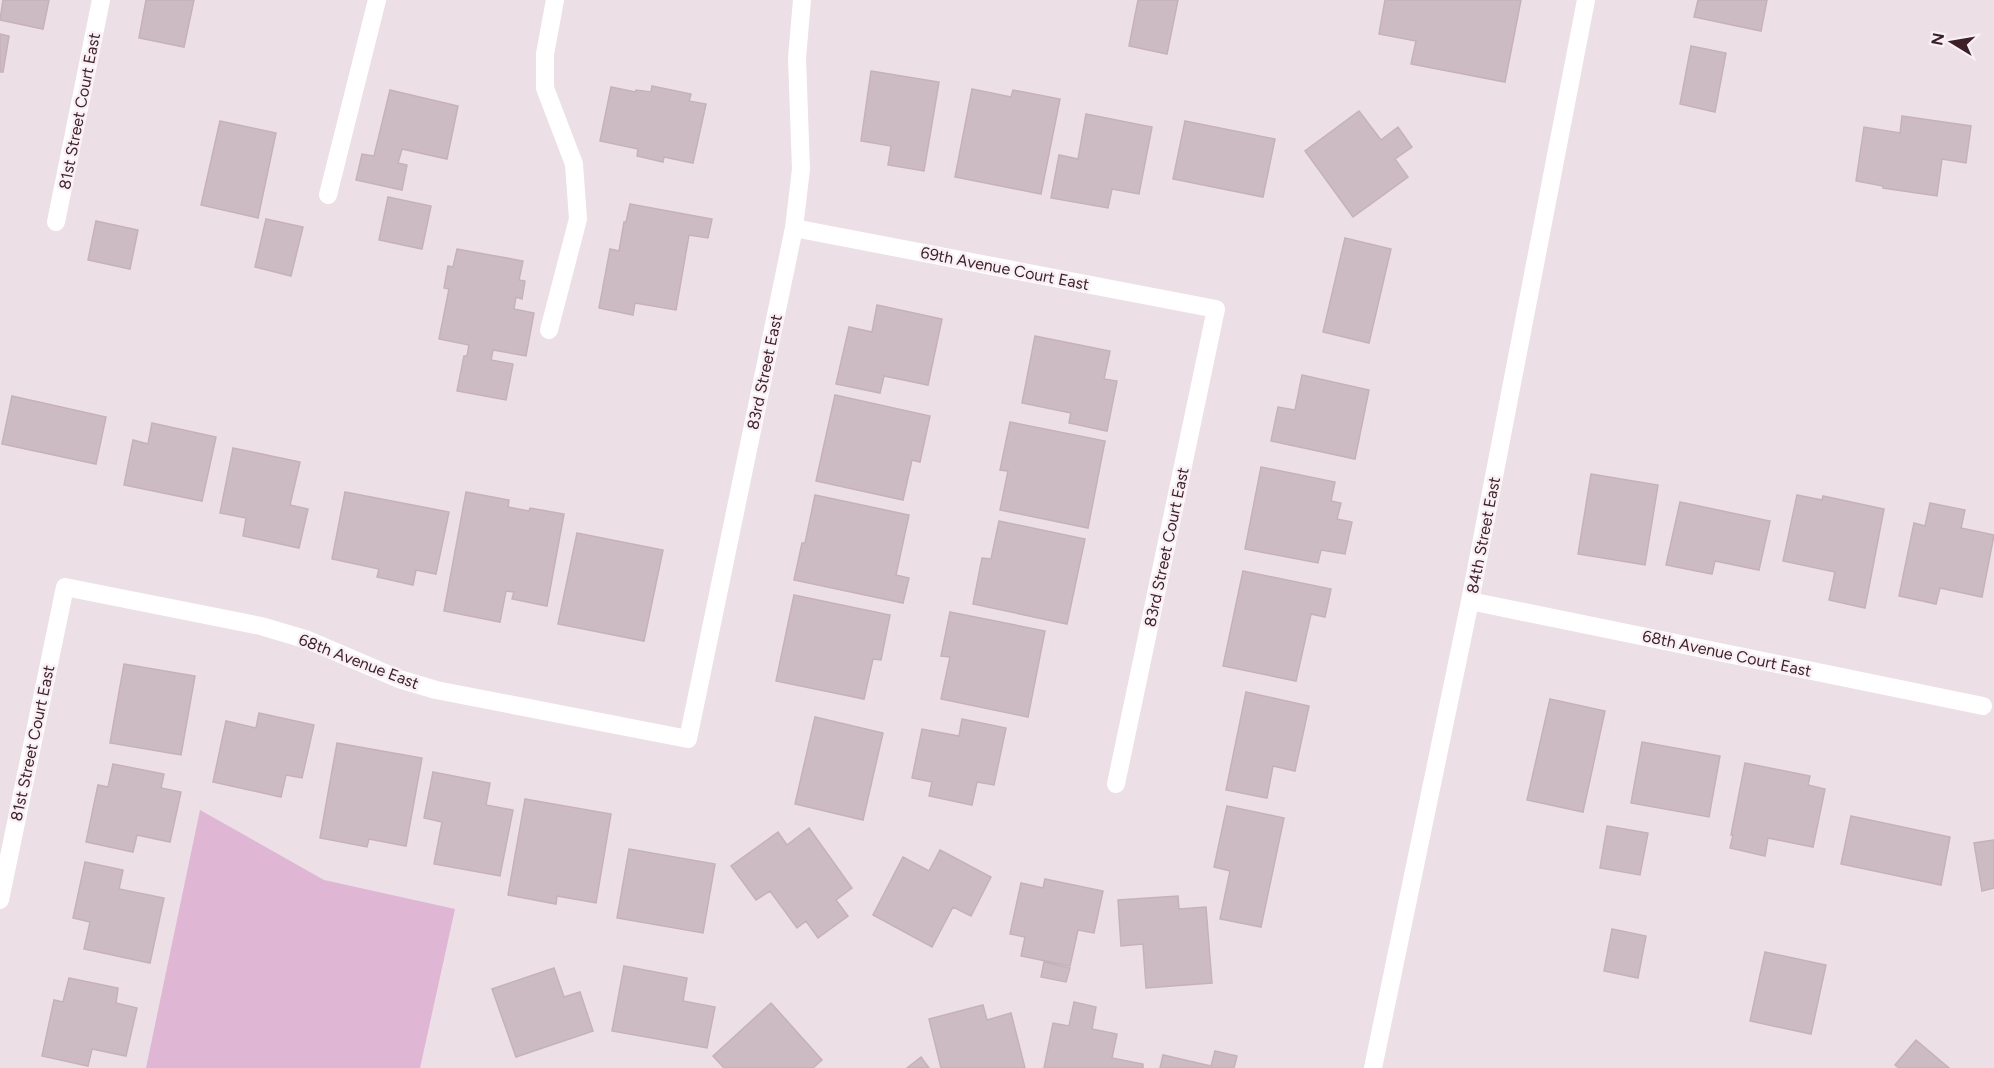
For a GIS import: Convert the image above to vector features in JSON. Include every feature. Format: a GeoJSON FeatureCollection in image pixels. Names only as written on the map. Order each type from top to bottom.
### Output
{"type":"FeatureCollection","features":[{"type":"Feature","properties":{"kind":"street","name":"81st Street Court East"},"geometry":{"type":"LineString","coordinates":[[56,222],[101,0]]}},
{"type":"Feature","properties":{"kind":"street"},"geometry":{"type":"LineString","coordinates":[[328,195],[377,0]]}},
{"type":"Feature","properties":{"kind":"street"},"geometry":{"type":"LineString","coordinates":[[549,330],[578,219],[574,164],[545,88],[545,54],[555,0]]}},
{"type":"Feature","properties":{"kind":"street","name":"83rd Street East"},"geometry":{"type":"LineString","coordinates":[[688,739],[794,228],[801,169],[797,58],[802,0]]}},
{"type":"Feature","properties":{"kind":"street","name":"84th Street East"},"geometry":{"type":"LineString","coordinates":[[1373,1068],[1470,601],[1586,0]]}},
{"type":"Feature","properties":{"kind":"street","name":"69th Avenue Court East"},"geometry":{"type":"LineString","coordinates":[[794,228],[1216,309]]}},
{"type":"Feature","properties":{"kind":"street","name":"83rd Street Court East"},"geometry":{"type":"LineString","coordinates":[[1116,784],[1216,309]]}},
{"type":"Feature","properties":{"kind":"street","name":"81st Street Court East"},"geometry":{"type":"LineString","coordinates":[[0,900],[65,587]]}},
{"type":"Feature","properties":{"kind":"street","name":"68th Avenue East"},"geometry":{"type":"LineString","coordinates":[[65,587],[261,626],[308,640],[399,679],[436,690],[688,739]]}},
{"type":"Feature","properties":{"kind":"street","name":"68th Avenue Court East"},"geometry":{"type":"LineString","coordinates":[[1470,601],[1983,706]]}},
{"type":"Feature","properties":{"kind":"shaded area"},"geometry":{"type":"Polygon","coordinates":[[[200,810],[324,880],[455,909],[420,1068],[146,1068],[200,810]]]}},
{"type":"Feature","properties":{"kind":"building"},"geometry":{"type":"Polygon","coordinates":[[[3,0],[49,0],[43,29],[0,20],[3,0]]]}},
{"type":"Feature","properties":{"kind":"building"},"geometry":{"type":"Polygon","coordinates":[[[146,0],[194,0],[184,47],[139,38],[146,0]]]}},
{"type":"Feature","properties":{"kind":"building"},"geometry":{"type":"Polygon","coordinates":[[[1138,0],[1178,0],[1167,54],[1129,46],[1138,0]]]}},
{"type":"Feature","properties":{"kind":"building"},"geometry":{"type":"Polygon","coordinates":[[[1385,0],[1521,0],[1505,82],[1411,64],[1416,41],[1379,34],[1385,0]]]}},
{"type":"Feature","properties":{"kind":"building"},"geometry":{"type":"Polygon","coordinates":[[[1698,0],[1767,0],[1761,31],[1694,17],[1698,0]]]}},
{"type":"Feature","properties":{"kind":"building"},"geometry":{"type":"Polygon","coordinates":[[[0,34],[9,36],[3,72],[0,72],[0,34]]]}},
{"type":"Feature","properties":{"kind":"building"},"geometry":{"type":"Polygon","coordinates":[[[1691,46],[1726,53],[1715,112],[1680,104],[1691,46]]]}},
{"type":"Feature","properties":{"kind":"building"},"geometry":{"type":"Polygon","coordinates":[[[871,71],[939,82],[924,171],[888,165],[891,146],[861,141],[871,71]]]}},
{"type":"Feature","properties":{"kind":"building"},"geometry":{"type":"Polygon","coordinates":[[[652,86],[691,94],[689,101],[706,104],[693,163],[664,157],[663,162],[637,156],[638,149],[600,141],[611,87],[635,92],[636,90],[651,92],[652,86]]]}},
{"type":"Feature","properties":{"kind":"building"},"geometry":{"type":"Polygon","coordinates":[[[972,89],[1011,97],[1013,90],[1060,99],[1041,194],[955,177],[972,89]]]}},
{"type":"Feature","properties":{"kind":"building"},"geometry":{"type":"Polygon","coordinates":[[[390,90],[458,106],[447,159],[402,149],[398,163],[407,165],[402,190],[356,180],[362,154],[374,156],[390,90]]]}},
{"type":"Feature","properties":{"kind":"building"},"geometry":{"type":"Polygon","coordinates":[[[1359,111],[1381,140],[1398,127],[1412,147],[1395,159],[1408,177],[1353,217],[1305,151],[1359,111]]]}},
{"type":"Feature","properties":{"kind":"building"},"geometry":{"type":"Polygon","coordinates":[[[1086,114],[1152,127],[1139,194],[1112,189],[1108,208],[1051,198],[1059,155],[1078,159],[1086,114]]]}},
{"type":"Feature","properties":{"kind":"building"},"geometry":{"type":"Polygon","coordinates":[[[1902,116],[1971,126],[1966,163],[1942,159],[1937,196],[1883,188],[1883,186],[1856,181],[1864,127],[1900,133],[1902,116]]]}},
{"type":"Feature","properties":{"kind":"building"},"geometry":{"type":"Polygon","coordinates":[[[220,121],[276,133],[258,218],[201,205],[220,121]]]}},
{"type":"Feature","properties":{"kind":"building"},"geometry":{"type":"Polygon","coordinates":[[[1185,121],[1275,139],[1263,197],[1173,179],[1185,121]]]}},
{"type":"Feature","properties":{"kind":"building"},"geometry":{"type":"Polygon","coordinates":[[[388,197],[431,206],[422,249],[379,240],[388,197]]]}},
{"type":"Feature","properties":{"kind":"building"},"geometry":{"type":"Polygon","coordinates":[[[630,204],[712,219],[708,238],[689,235],[676,310],[635,303],[633,315],[599,308],[610,249],[619,251],[630,204]]]}},
{"type":"Feature","properties":{"kind":"building"},"geometry":{"type":"Polygon","coordinates":[[[266,219],[303,227],[291,276],[255,267],[266,219]]]}},
{"type":"Feature","properties":{"kind":"building"},"geometry":{"type":"Polygon","coordinates":[[[96,221],[138,230],[130,269],[88,260],[96,221]]]}},
{"type":"Feature","properties":{"kind":"building"},"geometry":{"type":"Polygon","coordinates":[[[1345,238],[1391,249],[1369,343],[1323,332],[1345,238]]]}},
{"type":"Feature","properties":{"kind":"building"},"geometry":{"type":"Polygon","coordinates":[[[457,249],[523,261],[519,280],[525,281],[522,299],[516,297],[514,309],[534,313],[526,356],[493,350],[491,360],[513,364],[506,400],[457,391],[464,356],[467,356],[469,345],[439,339],[449,289],[444,288],[448,266],[453,267],[457,249]]]}},
{"type":"Feature","properties":{"kind":"building"},"geometry":{"type":"Polygon","coordinates":[[[877,305],[942,319],[928,385],[884,376],[880,393],[836,384],[849,327],[872,332],[877,305]]]}},
{"type":"Feature","properties":{"kind":"building"},"geometry":{"type":"Polygon","coordinates":[[[1035,336],[1110,351],[1104,379],[1117,381],[1107,431],[1069,423],[1071,413],[1022,403],[1035,336]]]}},
{"type":"Feature","properties":{"kind":"building"},"geometry":{"type":"Polygon","coordinates":[[[1302,375],[1369,390],[1355,459],[1271,441],[1278,407],[1295,410],[1302,375]]]}},
{"type":"Feature","properties":{"kind":"building"},"geometry":{"type":"Polygon","coordinates":[[[835,395],[930,416],[920,462],[912,460],[903,500],[816,481],[835,395]]]}},
{"type":"Feature","properties":{"kind":"building"},"geometry":{"type":"Polygon","coordinates":[[[12,396],[106,417],[96,464],[2,444],[12,396]]]}},
{"type":"Feature","properties":{"kind":"building"},"geometry":{"type":"Polygon","coordinates":[[[1010,422],[1105,441],[1088,528],[1000,510],[1008,471],[1000,470],[1010,422]]]}},
{"type":"Feature","properties":{"kind":"building"},"geometry":{"type":"Polygon","coordinates":[[[152,423],[216,437],[202,501],[124,485],[133,440],[148,444],[152,423]]]}},
{"type":"Feature","properties":{"kind":"building"},"geometry":{"type":"Polygon","coordinates":[[[233,448],[300,462],[290,505],[308,509],[299,548],[243,536],[246,518],[220,513],[233,448]]]}},
{"type":"Feature","properties":{"kind":"building"},"geometry":{"type":"Polygon","coordinates":[[[1261,467],[1335,482],[1331,501],[1341,503],[1337,519],[1352,522],[1345,554],[1321,550],[1318,563],[1245,549],[1261,467]]]}},
{"type":"Feature","properties":{"kind":"building"},"geometry":{"type":"Polygon","coordinates":[[[1591,474],[1658,485],[1645,565],[1578,554],[1591,474]]]}},
{"type":"Feature","properties":{"kind":"building"},"geometry":{"type":"Polygon","coordinates":[[[345,492],[449,512],[436,574],[416,570],[413,585],[377,577],[379,569],[332,559],[345,492]]]}},
{"type":"Feature","properties":{"kind":"building"},"geometry":{"type":"Polygon","coordinates":[[[466,492],[509,500],[508,507],[564,514],[547,606],[512,599],[514,592],[506,591],[500,622],[444,611],[466,492]]]}},
{"type":"Feature","properties":{"kind":"building"},"geometry":{"type":"Polygon","coordinates":[[[815,495],[909,515],[896,575],[909,578],[903,603],[794,580],[802,543],[805,543],[815,495]]]}},
{"type":"Feature","properties":{"kind":"building"},"geometry":{"type":"Polygon","coordinates":[[[1797,495],[1822,500],[1823,496],[1884,509],[1865,608],[1829,600],[1835,572],[1783,561],[1797,495]]]}},
{"type":"Feature","properties":{"kind":"building"},"geometry":{"type":"Polygon","coordinates":[[[1680,502],[1770,521],[1759,570],[1715,561],[1712,574],[1666,565],[1680,502]]]}},
{"type":"Feature","properties":{"kind":"building"},"geometry":{"type":"Polygon","coordinates":[[[1930,503],[1965,510],[1961,528],[1994,535],[1982,597],[1940,588],[1936,604],[1899,596],[1914,523],[1925,526],[1930,503]]]}},
{"type":"Feature","properties":{"kind":"building"},"geometry":{"type":"Polygon","coordinates":[[[999,521],[1085,539],[1067,624],[973,604],[982,558],[991,559],[999,521]]]}},
{"type":"Feature","properties":{"kind":"building"},"geometry":{"type":"Polygon","coordinates":[[[577,533],[663,550],[644,641],[558,624],[577,533]]]}},
{"type":"Feature","properties":{"kind":"building"},"geometry":{"type":"Polygon","coordinates":[[[1243,571],[1331,589],[1325,617],[1311,614],[1296,681],[1223,666],[1243,571]]]}},
{"type":"Feature","properties":{"kind":"building"},"geometry":{"type":"Polygon","coordinates":[[[794,595],[890,615],[881,660],[873,659],[864,699],[776,681],[794,595]]]}},
{"type":"Feature","properties":{"kind":"building"},"geometry":{"type":"Polygon","coordinates":[[[950,612],[1045,631],[1028,717],[941,699],[950,657],[941,656],[950,612]]]}},
{"type":"Feature","properties":{"kind":"building"},"geometry":{"type":"Polygon","coordinates":[[[124,664],[195,676],[181,755],[110,743],[124,664]]]}},
{"type":"Feature","properties":{"kind":"building"},"geometry":{"type":"Polygon","coordinates":[[[1246,692],[1309,706],[1295,771],[1273,766],[1267,798],[1226,790],[1246,692]]]}},
{"type":"Feature","properties":{"kind":"building"},"geometry":{"type":"Polygon","coordinates":[[[1550,699],[1605,711],[1583,812],[1527,800],[1550,699]]]}},
{"type":"Feature","properties":{"kind":"building"},"geometry":{"type":"Polygon","coordinates":[[[259,713],[314,725],[302,778],[286,775],[281,797],[213,782],[226,721],[256,728],[259,713]]]}},
{"type":"Feature","properties":{"kind":"building"},"geometry":{"type":"Polygon","coordinates":[[[815,717],[883,733],[863,820],[795,804],[815,717]]]}},
{"type":"Feature","properties":{"kind":"building"},"geometry":{"type":"Polygon","coordinates":[[[962,719],[1006,728],[994,785],[977,782],[972,805],[929,796],[932,782],[912,778],[922,729],[959,736],[962,719]]]}},
{"type":"Feature","properties":{"kind":"building"},"geometry":{"type":"Polygon","coordinates":[[[1642,742],[1720,756],[1709,817],[1631,803],[1642,742]]]}},
{"type":"Feature","properties":{"kind":"building"},"geometry":{"type":"Polygon","coordinates":[[[337,743],[422,758],[406,846],[369,839],[367,847],[320,838],[337,743]]]}},
{"type":"Feature","properties":{"kind":"building"},"geometry":{"type":"Polygon","coordinates":[[[1745,763],[1810,776],[1808,785],[1825,789],[1813,847],[1768,838],[1765,856],[1730,848],[1745,763]]]}},
{"type":"Feature","properties":{"kind":"building"},"geometry":{"type":"Polygon","coordinates":[[[113,764],[164,774],[161,788],[181,792],[170,842],[137,835],[133,852],[86,842],[98,785],[108,787],[113,764]]]}},
{"type":"Feature","properties":{"kind":"building"},"geometry":{"type":"Polygon","coordinates":[[[433,772],[490,783],[486,805],[513,810],[500,876],[434,864],[442,822],[424,818],[433,772]]]}},
{"type":"Feature","properties":{"kind":"building"},"geometry":{"type":"Polygon","coordinates":[[[525,799],[611,814],[596,903],[557,896],[556,904],[508,895],[525,799]]]}},
{"type":"Feature","properties":{"kind":"building"},"geometry":{"type":"Polygon","coordinates":[[[1227,806],[1284,818],[1261,927],[1220,919],[1230,871],[1214,867],[1227,806]]]}},
{"type":"Feature","properties":{"kind":"building"},"geometry":{"type":"Polygon","coordinates":[[[1851,816],[1950,837],[1941,885],[1841,864],[1851,816]]]}},
{"type":"Feature","properties":{"kind":"building"},"geometry":{"type":"Polygon","coordinates":[[[1607,826],[1648,833],[1640,875],[1600,868],[1607,826]]]}},
{"type":"Feature","properties":{"kind":"building"},"geometry":{"type":"Polygon","coordinates":[[[809,828],[852,888],[836,900],[848,916],[818,938],[806,921],[797,928],[770,891],[756,900],[731,866],[778,832],[787,845],[809,828]]]}},
{"type":"Feature","properties":{"kind":"building"},"geometry":{"type":"Polygon","coordinates":[[[1994,840],[1994,888],[1982,891],[1974,843],[1994,840]]]}},
{"type":"Feature","properties":{"kind":"building"},"geometry":{"type":"Polygon","coordinates":[[[629,849],[715,864],[703,933],[617,918],[629,849]]]}},
{"type":"Feature","properties":{"kind":"building"},"geometry":{"type":"Polygon","coordinates":[[[940,850],[991,877],[971,916],[953,907],[932,947],[873,915],[903,857],[929,871],[940,850]]]}},
{"type":"Feature","properties":{"kind":"building"},"geometry":{"type":"Polygon","coordinates":[[[85,862],[123,870],[119,889],[164,898],[150,963],[84,949],[90,922],[73,918],[85,862]]]}},
{"type":"Feature","properties":{"kind":"building"},"geometry":{"type":"Polygon","coordinates":[[[1045,879],[1103,891],[1094,933],[1078,930],[1070,966],[1021,956],[1025,937],[1010,934],[1021,883],[1043,888],[1045,879]]]}},
{"type":"Feature","properties":{"kind":"building"},"geometry":{"type":"Polygon","coordinates":[[[1178,896],[1179,909],[1206,907],[1212,983],[1146,988],[1143,944],[1121,946],[1118,900],[1178,896]]]}},
{"type":"Feature","properties":{"kind":"building"},"geometry":{"type":"Polygon","coordinates":[[[1612,929],[1646,936],[1638,978],[1604,971],[1612,929]]]}},
{"type":"Feature","properties":{"kind":"building"},"geometry":{"type":"Polygon","coordinates":[[[1765,952],[1826,965],[1811,1034],[1750,1021],[1765,952]]]}},
{"type":"Feature","properties":{"kind":"building"},"geometry":{"type":"Polygon","coordinates":[[[1044,962],[1070,968],[1066,982],[1041,977],[1044,962]]]}},
{"type":"Feature","properties":{"kind":"building"},"geometry":{"type":"Polygon","coordinates":[[[624,966],[687,978],[683,1001],[715,1007],[707,1048],[612,1031],[624,966]]]}},
{"type":"Feature","properties":{"kind":"building"},"geometry":{"type":"Polygon","coordinates":[[[554,968],[564,997],[580,992],[593,1031],[516,1057],[492,989],[554,968]]]}},
{"type":"Feature","properties":{"kind":"building"},"geometry":{"type":"Polygon","coordinates":[[[69,978],[118,988],[116,1003],[137,1008],[126,1056],[92,1049],[88,1066],[42,1056],[54,1000],[63,1002],[69,978]]]}},
{"type":"Feature","properties":{"kind":"building"},"geometry":{"type":"Polygon","coordinates":[[[1074,1002],[1096,1007],[1092,1029],[1117,1034],[1112,1058],[1143,1064],[1143,1068],[1044,1068],[1053,1023],[1069,1026],[1074,1002]]]}},
{"type":"Feature","properties":{"kind":"building"},"geometry":{"type":"Polygon","coordinates":[[[771,1003],[822,1060],[813,1068],[724,1068],[713,1056],[771,1003]]]}},
{"type":"Feature","properties":{"kind":"building"},"geometry":{"type":"Polygon","coordinates":[[[983,1005],[987,1020],[1011,1013],[1025,1068],[941,1068],[929,1019],[983,1005]]]}},
{"type":"Feature","properties":{"kind":"building"},"geometry":{"type":"Polygon","coordinates":[[[1916,1040],[1949,1068],[1899,1068],[1895,1065],[1916,1040]]]}},
{"type":"Feature","properties":{"kind":"building"},"geometry":{"type":"Polygon","coordinates":[[[1215,1051],[1237,1056],[1234,1068],[1160,1068],[1163,1055],[1211,1066],[1215,1051]]]}},
{"type":"Feature","properties":{"kind":"building"},"geometry":{"type":"Polygon","coordinates":[[[921,1057],[929,1068],[907,1068],[921,1057]]]}}]}
